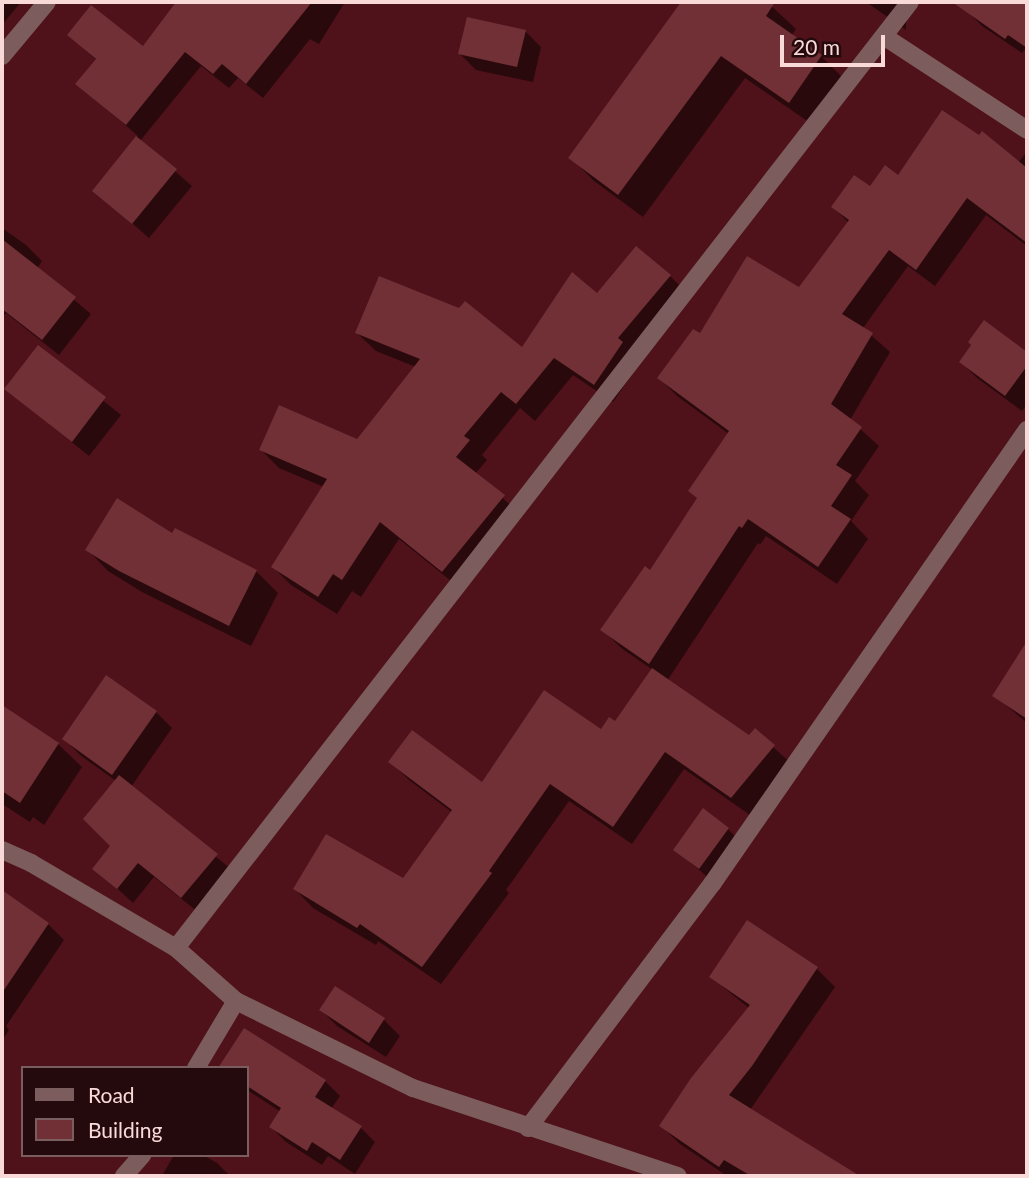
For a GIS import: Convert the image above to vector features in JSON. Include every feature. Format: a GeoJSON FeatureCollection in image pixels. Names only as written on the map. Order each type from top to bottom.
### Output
{"type":"FeatureCollection","features":[{"type":"Feature","properties":{"kind":"street"},"geometry":{"type":"LineString","coordinates":[[2,55],[47,2]]}},
{"type":"Feature","properties":{"kind":"street"},"geometry":{"type":"LineString","coordinates":[[176,948],[910,2]]}},
{"type":"Feature","properties":{"kind":"street"},"geometry":{"type":"LineString","coordinates":[[885,37],[1027,130]]}},
{"type":"Feature","properties":{"kind":"street"},"geometry":{"type":"LineString","coordinates":[[528,1128],[712,884],[1027,430]]}},
{"type":"Feature","properties":{"kind":"street"},"geometry":{"type":"LineString","coordinates":[[2,850],[31,863],[176,948],[236,1001],[413,1087],[528,1128],[678,1176]]}},
{"type":"Feature","properties":{"kind":"street"},"geometry":{"type":"LineString","coordinates":[[197,1066],[236,1001]]}},
{"type":"Feature","properties":{"kind":"street"},"geometry":{"type":"LineString","coordinates":[[124,1176],[140,1157]]}},
{"type":"Feature","properties":{"kind":"building"},"geometry":{"type":"Polygon","coordinates":[[[176,2],[312,2],[246,84],[222,64],[213,74],[185,52],[126,125],[75,84],[96,59],[67,35],[91,5],[143,46],[176,2]]]}},
{"type":"Feature","properties":{"kind":"building"},"geometry":{"type":"Polygon","coordinates":[[[681,2],[775,2],[766,16],[822,55],[789,103],[721,56],[618,195],[568,158],[681,2]]]}},
{"type":"Feature","properties":{"kind":"building"},"geometry":{"type":"Polygon","coordinates":[[[952,2],[1027,2],[1027,48],[1008,35],[1005,39],[952,2]]]}},
{"type":"Feature","properties":{"kind":"building"},"geometry":{"type":"Polygon","coordinates":[[[467,17],[526,30],[517,67],[458,54],[467,17]]]}},
{"type":"Feature","properties":{"kind":"building"},"geometry":{"type":"Polygon","coordinates":[[[942,110],[979,135],[982,131],[1027,168],[1027,243],[967,198],[916,270],[889,250],[842,314],[873,333],[831,404],[862,427],[836,465],[852,475],[831,506],[851,519],[818,567],[748,519],[742,528],[739,526],[649,664],[600,630],[645,566],[650,570],[697,498],[688,491],[729,431],[657,378],[693,329],[700,333],[747,256],[799,287],[849,220],[831,207],[854,175],[870,186],[885,165],[898,175],[942,110]]]}},
{"type":"Feature","properties":{"kind":"building"},"geometry":{"type":"Polygon","coordinates":[[[136,136],[177,169],[132,224],[92,191],[136,136]]]}},
{"type":"Feature","properties":{"kind":"building"},"geometry":{"type":"Polygon","coordinates":[[[2,239],[76,297],[42,340],[2,309],[2,239]]]}},
{"type":"Feature","properties":{"kind":"building"},"geometry":{"type":"Polygon","coordinates":[[[636,246],[671,275],[618,338],[623,342],[594,385],[554,358],[516,404],[501,392],[464,436],[470,440],[456,457],[505,495],[442,572],[380,522],[342,580],[333,574],[318,597],[271,567],[327,479],[259,450],[279,405],[357,439],[420,359],[355,333],[379,276],[459,308],[465,301],[522,347],[572,272],[597,293],[636,246]]]}},
{"type":"Feature","properties":{"kind":"building"},"geometry":{"type":"Polygon","coordinates":[[[984,320],[1027,352],[1027,366],[1005,396],[959,362],[971,345],[968,342],[984,320]]]}},
{"type":"Feature","properties":{"kind":"building"},"geometry":{"type":"Polygon","coordinates":[[[38,345],[106,397],[72,442],[4,389],[38,345]]]}},
{"type":"Feature","properties":{"kind":"building"},"geometry":{"type":"Polygon","coordinates":[[[117,498],[172,533],[175,528],[257,570],[229,626],[119,571],[85,550],[117,498]]]}},
{"type":"Feature","properties":{"kind":"building"},"geometry":{"type":"Polygon","coordinates":[[[1027,641],[1027,719],[992,696],[1027,641]]]}},
{"type":"Feature","properties":{"kind":"building"},"geometry":{"type":"Polygon","coordinates":[[[652,668],[749,735],[755,728],[775,745],[731,798],[665,752],[613,827],[550,784],[489,871],[492,873],[422,967],[360,924],[357,928],[293,889],[326,834],[403,878],[452,810],[388,762],[412,730],[482,782],[544,690],[601,729],[609,717],[615,721],[652,668]]]}},
{"type":"Feature","properties":{"kind":"building"},"geometry":{"type":"Polygon","coordinates":[[[106,675],[157,711],[112,775],[62,739],[106,675]]]}},
{"type":"Feature","properties":{"kind":"building"},"geometry":{"type":"Polygon","coordinates":[[[2,705],[59,743],[20,803],[2,791],[2,705]]]}},
{"type":"Feature","properties":{"kind":"building"},"geometry":{"type":"Polygon","coordinates":[[[119,775],[218,854],[181,898],[138,863],[117,889],[92,869],[110,846],[83,819],[119,775]]]}},
{"type":"Feature","properties":{"kind":"building"},"geometry":{"type":"Polygon","coordinates":[[[703,808],[729,828],[699,869],[673,850],[703,808]]]}},
{"type":"Feature","properties":{"kind":"building"},"geometry":{"type":"Polygon","coordinates":[[[2,890],[49,923],[2,993],[2,890]]]}},
{"type":"Feature","properties":{"kind":"building"},"geometry":{"type":"Polygon","coordinates":[[[747,920],[818,967],[752,1066],[729,1095],[860,1176],[751,1176],[724,1160],[719,1167],[659,1126],[691,1078],[750,1005],[709,977],[747,920]]]}},
{"type":"Feature","properties":{"kind":"building"},"geometry":{"type":"Polygon","coordinates":[[[335,986],[385,1018],[369,1043],[319,1010],[335,986]]]}},
{"type":"Feature","properties":{"kind":"building"},"geometry":{"type":"Polygon","coordinates":[[[244,1028],[326,1080],[315,1097],[362,1126],[340,1160],[312,1142],[307,1151],[269,1127],[281,1108],[248,1087],[248,1066],[219,1066],[244,1028]]]}}]}
